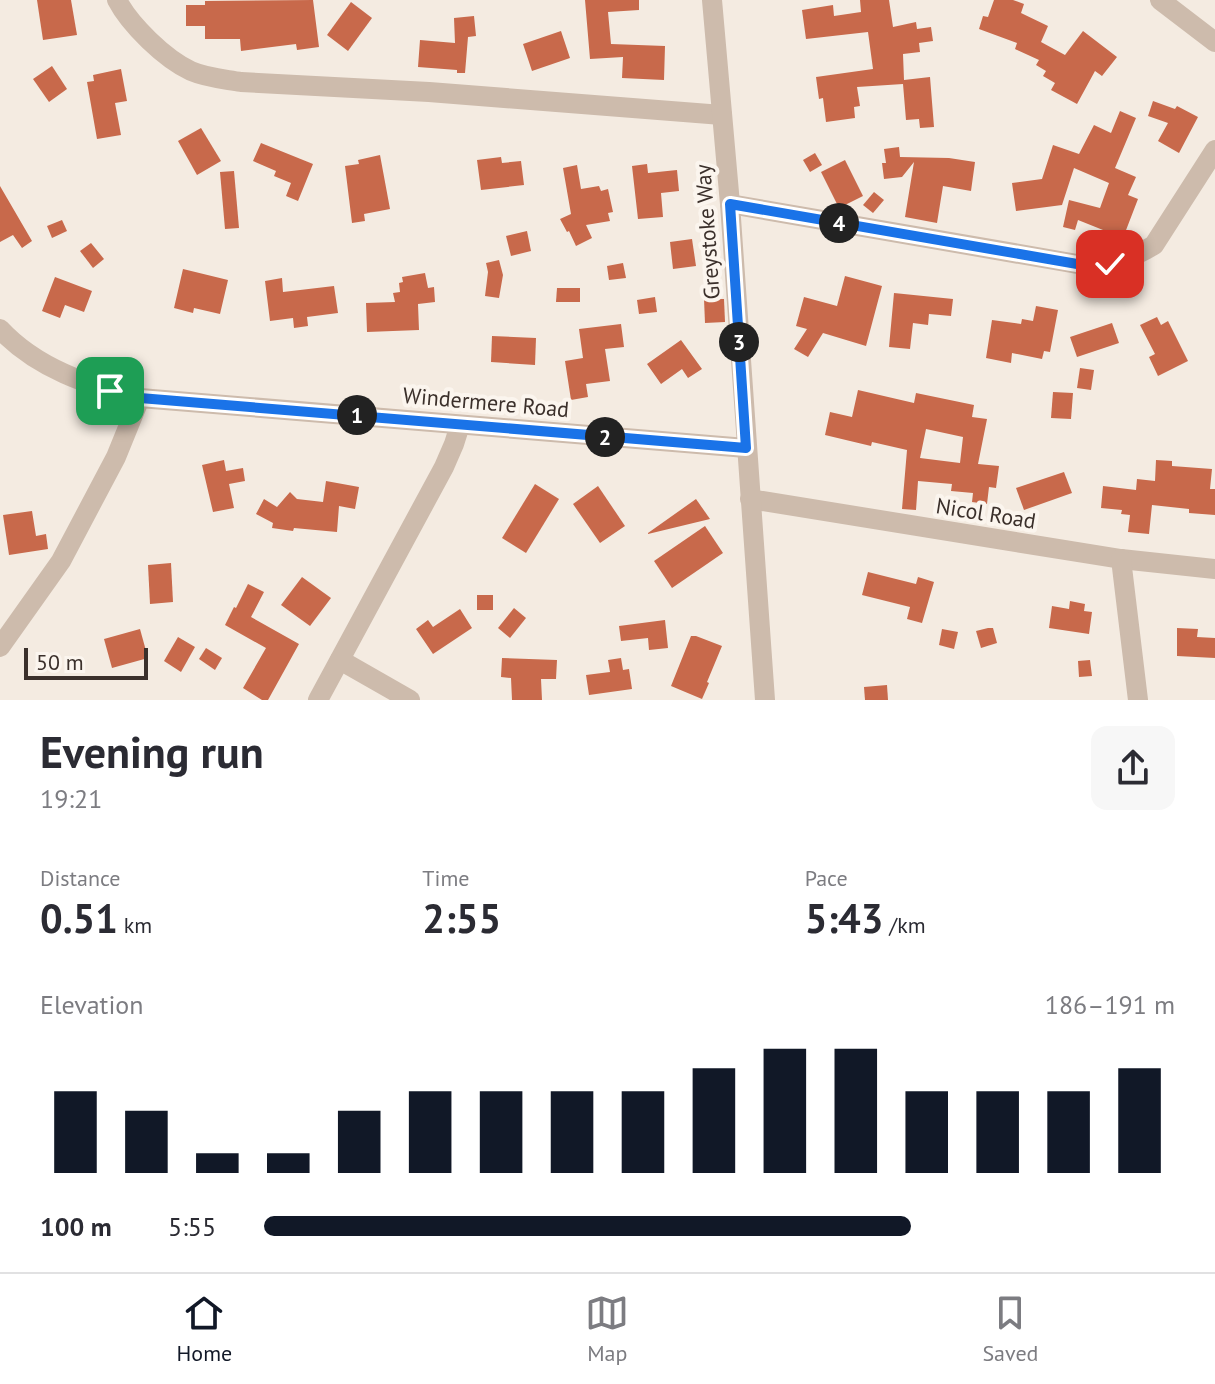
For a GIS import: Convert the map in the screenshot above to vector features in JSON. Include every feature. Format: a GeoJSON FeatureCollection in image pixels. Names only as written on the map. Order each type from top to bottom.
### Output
{"type":"FeatureCollection","features":[{"type":"Feature","properties":{"kind":"street"},"geometry":{"type":"LineString","coordinates":[[117,0],[125,14],[158,48],[189,70],[211,78],[722,115]]}},
{"type":"Feature","properties":{"kind":"street","name":"Greystoke Way"},"geometry":{"type":"LineString","coordinates":[[712,0],[730,204],[765,700]]}},
{"type":"Feature","properties":{"kind":"street"},"geometry":{"type":"LineString","coordinates":[[1160,0],[1215,42]]}},
{"type":"Feature","properties":{"kind":"street"},"geometry":{"type":"LineString","coordinates":[[730,204],[1083,265],[1110,264],[1138,255],[1154,245],[1215,150]]}},
{"type":"Feature","properties":{"kind":"street","name":"Windermere Road"},"geometry":{"type":"LineString","coordinates":[[0,329],[14,344],[47,366],[110,391],[140,398],[746,448]]}},
{"type":"Feature","properties":{"kind":"street"},"geometry":{"type":"LineString","coordinates":[[0,647],[61,561],[116,457],[140,398]]}},
{"type":"Feature","properties":{"kind":"street"},"geometry":{"type":"LineString","coordinates":[[318,700],[444,467],[460,425]]}},
{"type":"Feature","properties":{"kind":"street","name":"Nicol Road"},"geometry":{"type":"LineString","coordinates":[[750,499],[1121,559],[1215,569]]}},
{"type":"Feature","properties":{"kind":"street"},"geometry":{"type":"LineString","coordinates":[[1121,559],[1138,700]]}},
{"type":"Feature","properties":{"kind":"street"},"geometry":{"type":"LineString","coordinates":[[340,660],[410,700]]}},
{"type":"Feature","properties":{"kind":"building"},"geometry":{"type":"Polygon","coordinates":[[[37,0],[71,0],[77,35],[43,40],[37,0]]]}},
{"type":"Feature","properties":{"kind":"building"},"geometry":{"type":"Polygon","coordinates":[[[313,0],[319,47],[297,50],[296,44],[241,51],[240,39],[205,39],[205,26],[186,26],[186,5],[205,5],[205,1],[313,0]]]}},
{"type":"Feature","properties":{"kind":"building"},"geometry":{"type":"Polygon","coordinates":[[[585,0],[639,0],[639,10],[608,12],[611,44],[665,46],[664,80],[622,78],[623,57],[590,59],[585,0]]]}},
{"type":"Feature","properties":{"kind":"building"},"geometry":{"type":"Polygon","coordinates":[[[860,0],[889,0],[893,27],[916,22],[917,29],[931,27],[933,41],[919,43],[920,52],[903,54],[904,80],[930,77],[934,127],[920,128],[919,119],[906,120],[903,84],[857,87],[860,106],[854,107],[855,118],[826,122],[816,77],[873,69],[868,32],[806,39],[802,10],[833,5],[834,16],[861,12],[860,0]]]}},
{"type":"Feature","properties":{"kind":"building"},"geometry":{"type":"Polygon","coordinates":[[[994,0],[1013,0],[1024,4],[1021,13],[1048,26],[1041,42],[1065,55],[1083,31],[1117,57],[1102,76],[1095,71],[1077,104],[1051,90],[1055,83],[1043,76],[1046,71],[1036,65],[1039,60],[1015,49],[1017,43],[979,29],[983,16],[988,17],[994,0]]]}},
{"type":"Feature","properties":{"kind":"building"},"geometry":{"type":"Polygon","coordinates":[[[351,2],[372,18],[348,51],[327,35],[351,2]]]}},
{"type":"Feature","properties":{"kind":"building"},"geometry":{"type":"Polygon","coordinates":[[[474,16],[476,36],[468,37],[465,73],[418,67],[420,40],[455,43],[454,18],[474,16]]]}},
{"type":"Feature","properties":{"kind":"building"},"geometry":{"type":"Polygon","coordinates":[[[561,31],[570,58],[532,71],[523,44],[561,31]]]}},
{"type":"Feature","properties":{"kind":"building"},"geometry":{"type":"Polygon","coordinates":[[[52,66],[67,89],[49,102],[33,79],[52,66]]]}},
{"type":"Feature","properties":{"kind":"building"},"geometry":{"type":"Polygon","coordinates":[[[121,69],[127,101],[115,103],[121,135],[97,139],[87,82],[94,81],[93,75],[121,69]]]}},
{"type":"Feature","properties":{"kind":"building"},"geometry":{"type":"Polygon","coordinates":[[[1153,101],[1175,109],[1177,106],[1198,117],[1179,153],[1158,141],[1168,123],[1148,116],[1153,101]]]}},
{"type":"Feature","properties":{"kind":"building"},"geometry":{"type":"Polygon","coordinates":[[[1120,111],[1136,118],[1115,168],[1136,177],[1128,195],[1138,199],[1123,238],[1078,220],[1075,230],[1063,227],[1069,200],[1100,208],[1109,183],[1074,168],[1062,205],[1016,211],[1012,183],[1042,179],[1053,145],[1079,154],[1094,125],[1111,133],[1120,111]]]}},
{"type":"Feature","properties":{"kind":"building"},"geometry":{"type":"Polygon","coordinates":[[[201,128],[221,161],[197,175],[178,141],[201,128]]]}},
{"type":"Feature","properties":{"kind":"building"},"geometry":{"type":"Polygon","coordinates":[[[261,143],[313,164],[298,201],[286,196],[291,183],[274,176],[276,171],[253,161],[261,143]]]}},
{"type":"Feature","properties":{"kind":"building"},"geometry":{"type":"Polygon","coordinates":[[[899,147],[900,157],[975,162],[971,191],[943,186],[937,223],[905,217],[914,162],[902,177],[884,179],[884,149],[899,147]]]}},
{"type":"Feature","properties":{"kind":"building"},"geometry":{"type":"Polygon","coordinates":[[[815,153],[822,165],[810,172],[803,160],[815,153]]]}},
{"type":"Feature","properties":{"kind":"building"},"geometry":{"type":"Polygon","coordinates":[[[380,155],[390,209],[364,214],[365,221],[352,223],[345,166],[380,155]]]}},
{"type":"Feature","properties":{"kind":"building"},"geometry":{"type":"Polygon","coordinates":[[[501,157],[502,163],[521,161],[524,185],[481,190],[477,160],[501,157]]]}},
{"type":"Feature","properties":{"kind":"building"},"geometry":{"type":"Polygon","coordinates":[[[845,160],[863,196],[839,208],[821,172],[845,160]]]}},
{"type":"Feature","properties":{"kind":"building"},"geometry":{"type":"Polygon","coordinates":[[[647,164],[648,173],[677,170],[679,191],[661,193],[663,217],[638,219],[632,166],[647,164]]]}},
{"type":"Feature","properties":{"kind":"building"},"geometry":{"type":"Polygon","coordinates":[[[577,165],[581,189],[599,186],[601,191],[608,189],[613,212],[608,213],[610,221],[586,225],[592,238],[576,246],[560,219],[571,214],[563,168],[577,165]]]}},
{"type":"Feature","properties":{"kind":"building"},"geometry":{"type":"Polygon","coordinates":[[[234,171],[239,228],[225,229],[220,172],[234,171]]]}},
{"type":"Feature","properties":{"kind":"building"},"geometry":{"type":"Polygon","coordinates":[[[0,186],[32,241],[22,248],[13,235],[0,242],[0,186]]]}},
{"type":"Feature","properties":{"kind":"building"},"geometry":{"type":"Polygon","coordinates":[[[874,192],[884,200],[873,213],[863,205],[874,192]]]}},
{"type":"Feature","properties":{"kind":"building"},"geometry":{"type":"Polygon","coordinates":[[[62,220],[67,231],[52,238],[47,226],[62,220]]]}},
{"type":"Feature","properties":{"kind":"building"},"geometry":{"type":"Polygon","coordinates":[[[527,231],[531,251],[511,256],[506,236],[527,231]]]}},
{"type":"Feature","properties":{"kind":"building"},"geometry":{"type":"Polygon","coordinates":[[[692,239],[696,266],[673,269],[670,242],[692,239]]]}},
{"type":"Feature","properties":{"kind":"building"},"geometry":{"type":"Polygon","coordinates":[[[91,243],[104,259],[93,268],[80,251],[91,243]]]}},
{"type":"Feature","properties":{"kind":"building"},"geometry":{"type":"Polygon","coordinates":[[[499,260],[503,275],[499,298],[485,296],[486,263],[499,260]]]}},
{"type":"Feature","properties":{"kind":"building"},"geometry":{"type":"Polygon","coordinates":[[[623,263],[626,278],[609,280],[607,266],[623,263]]]}},
{"type":"Feature","properties":{"kind":"building"},"geometry":{"type":"Polygon","coordinates":[[[183,269],[228,280],[220,314],[194,308],[193,313],[174,308],[183,269]]]}},
{"type":"Feature","properties":{"kind":"building"},"geometry":{"type":"Polygon","coordinates":[[[425,273],[428,288],[434,287],[435,302],[418,304],[419,330],[367,332],[366,303],[395,302],[393,293],[400,292],[402,277],[425,273]]]}},
{"type":"Feature","properties":{"kind":"building"},"geometry":{"type":"Polygon","coordinates":[[[845,276],[882,286],[866,346],[823,333],[808,357],[794,349],[807,329],[796,326],[804,297],[837,306],[845,276]]]}},
{"type":"Feature","properties":{"kind":"building"},"geometry":{"type":"Polygon","coordinates":[[[55,277],[92,291],[84,312],[65,305],[60,318],[42,311],[55,277]]]}},
{"type":"Feature","properties":{"kind":"building"},"geometry":{"type":"Polygon","coordinates":[[[282,278],[283,292],[334,286],[338,313],[307,317],[308,326],[294,328],[293,318],[270,321],[265,281],[282,278]]]}},
{"type":"Feature","properties":{"kind":"building"},"geometry":{"type":"Polygon","coordinates":[[[557,288],[580,288],[580,302],[556,302],[557,288]]]}},
{"type":"Feature","properties":{"kind":"building"},"geometry":{"type":"Polygon","coordinates":[[[894,293],[953,299],[951,316],[929,314],[928,325],[913,323],[910,349],[889,347],[894,293]]]}},
{"type":"Feature","properties":{"kind":"building"},"geometry":{"type":"Polygon","coordinates":[[[655,297],[657,312],[639,314],[637,300],[655,297]]]}},
{"type":"Feature","properties":{"kind":"building"},"geometry":{"type":"Polygon","coordinates":[[[704,299],[724,299],[725,322],[705,323],[704,299]]]}},
{"type":"Feature","properties":{"kind":"building"},"geometry":{"type":"Polygon","coordinates":[[[1036,306],[1058,310],[1050,352],[1044,351],[1042,359],[1012,353],[1011,363],[986,358],[992,320],[1021,324],[1022,319],[1033,321],[1036,306]]]}},
{"type":"Feature","properties":{"kind":"building"},"geometry":{"type":"Polygon","coordinates":[[[1157,317],[1161,325],[1168,321],[1188,361],[1158,376],[1149,357],[1155,354],[1140,325],[1157,317]]]}},
{"type":"Feature","properties":{"kind":"building"},"geometry":{"type":"Polygon","coordinates":[[[1112,323],[1119,343],[1077,357],[1070,337],[1112,323]]]}},
{"type":"Feature","properties":{"kind":"building"},"geometry":{"type":"Polygon","coordinates":[[[621,324],[624,347],[605,349],[610,381],[586,384],[588,397],[571,400],[565,361],[583,358],[579,329],[621,324]]]}},
{"type":"Feature","properties":{"kind":"building"},"geometry":{"type":"Polygon","coordinates":[[[492,336],[536,338],[535,365],[491,362],[492,336]]]}},
{"type":"Feature","properties":{"kind":"building"},"geometry":{"type":"Polygon","coordinates":[[[681,340],[702,369],[688,378],[682,369],[661,384],[647,364],[681,340]]]}},
{"type":"Feature","properties":{"kind":"building"},"geometry":{"type":"Polygon","coordinates":[[[1080,368],[1094,370],[1091,390],[1077,388],[1080,368]]]}},
{"type":"Feature","properties":{"kind":"building"},"geometry":{"type":"Polygon","coordinates":[[[858,390],[914,403],[916,393],[974,405],[972,417],[987,419],[978,464],[999,466],[996,488],[989,487],[987,504],[972,502],[973,493],[951,491],[952,484],[918,481],[916,510],[902,509],[907,450],[872,442],[871,446],[825,435],[830,412],[852,417],[858,390]],[[926,429],[920,458],[960,463],[963,437],[926,429]]]}},
{"type":"Feature","properties":{"kind":"building"},"geometry":{"type":"Polygon","coordinates":[[[1053,392],[1073,393],[1071,419],[1051,418],[1053,392]]]}},
{"type":"Feature","properties":{"kind":"building"},"geometry":{"type":"Polygon","coordinates":[[[224,460],[226,471],[243,468],[245,481],[229,484],[234,508],[213,512],[202,465],[224,460]]]}},
{"type":"Feature","properties":{"kind":"building"},"geometry":{"type":"Polygon","coordinates":[[[1156,460],[1172,461],[1172,466],[1212,469],[1210,489],[1215,489],[1215,515],[1152,505],[1149,534],[1128,532],[1130,515],[1121,514],[1122,510],[1101,508],[1103,486],[1136,490],[1137,479],[1155,481],[1156,460]]]}},
{"type":"Feature","properties":{"kind":"building"},"geometry":{"type":"Polygon","coordinates":[[[1064,472],[1072,493],[1024,510],[1016,488],[1064,472]]]}},
{"type":"Feature","properties":{"kind":"building"},"geometry":{"type":"Polygon","coordinates":[[[326,481],[359,487],[355,509],[339,506],[337,532],[272,528],[273,523],[256,514],[264,499],[277,507],[290,492],[297,499],[323,502],[326,481]]]}},
{"type":"Feature","properties":{"kind":"building"},"geometry":{"type":"Polygon","coordinates":[[[535,484],[559,499],[526,553],[502,538],[535,484]]]}},
{"type":"Feature","properties":{"kind":"building"},"geometry":{"type":"Polygon","coordinates":[[[598,486],[625,526],[600,543],[573,504],[598,486]]]}},
{"type":"Feature","properties":{"kind":"building"},"geometry":{"type":"Polygon","coordinates":[[[696,499],[710,519],[648,534],[648,533],[696,499]]]}},
{"type":"Feature","properties":{"kind":"building"},"geometry":{"type":"Polygon","coordinates":[[[32,511],[36,536],[46,534],[48,549],[9,555],[3,515],[32,511]]]}},
{"type":"Feature","properties":{"kind":"building"},"geometry":{"type":"Polygon","coordinates":[[[705,526],[723,553],[672,588],[654,561],[705,526]]]}},
{"type":"Feature","properties":{"kind":"building"},"geometry":{"type":"Polygon","coordinates":[[[171,563],[173,602],[150,604],[148,565],[171,563]]]}},
{"type":"Feature","properties":{"kind":"building"},"geometry":{"type":"Polygon","coordinates":[[[868,572],[916,584],[918,577],[934,582],[922,623],[907,619],[910,607],[862,595],[868,572]]]}},
{"type":"Feature","properties":{"kind":"building"},"geometry":{"type":"Polygon","coordinates":[[[302,577],[331,598],[310,626],[281,605],[302,577]]]}},
{"type":"Feature","properties":{"kind":"building"},"geometry":{"type":"Polygon","coordinates":[[[248,584],[264,592],[251,617],[299,644],[268,700],[262,700],[243,688],[266,648],[225,625],[248,584]]]}},
{"type":"Feature","properties":{"kind":"building"},"geometry":{"type":"Polygon","coordinates":[[[477,595],[493,595],[493,610],[477,610],[477,595]]]}},
{"type":"Feature","properties":{"kind":"building"},"geometry":{"type":"Polygon","coordinates":[[[1070,601],[1085,604],[1084,611],[1092,612],[1089,634],[1049,628],[1052,606],[1069,609],[1070,601]]]}},
{"type":"Feature","properties":{"kind":"building"},"geometry":{"type":"Polygon","coordinates":[[[514,608],[526,618],[510,638],[498,628],[514,608]]]}},
{"type":"Feature","properties":{"kind":"building"},"geometry":{"type":"Polygon","coordinates":[[[460,609],[472,628],[433,654],[416,629],[428,620],[433,627],[460,609]]]}},
{"type":"Feature","properties":{"kind":"building"},"geometry":{"type":"Polygon","coordinates":[[[665,620],[668,648],[649,650],[648,638],[621,641],[619,626],[665,620]]]}},
{"type":"Feature","properties":{"kind":"building"},"geometry":{"type":"Polygon","coordinates":[[[993,628],[997,643],[981,648],[976,631],[993,628]]]}},
{"type":"Feature","properties":{"kind":"building"},"geometry":{"type":"Polygon","coordinates":[[[1177,628],[1198,629],[1197,637],[1215,638],[1215,658],[1177,656],[1177,628]]]}},
{"type":"Feature","properties":{"kind":"building"},"geometry":{"type":"Polygon","coordinates":[[[140,629],[148,658],[112,668],[104,639],[140,629]]]}},
{"type":"Feature","properties":{"kind":"building"},"geometry":{"type":"Polygon","coordinates":[[[942,629],[958,632],[954,649],[939,645],[942,629]]]}},
{"type":"Feature","properties":{"kind":"building"},"geometry":{"type":"Polygon","coordinates":[[[691,636],[722,646],[702,699],[671,686],[691,636]]]}},
{"type":"Feature","properties":{"kind":"building"},"geometry":{"type":"Polygon","coordinates":[[[178,637],[195,647],[181,672],[164,661],[178,637]]]}},
{"type":"Feature","properties":{"kind":"building"},"geometry":{"type":"Polygon","coordinates":[[[206,648],[222,658],[215,670],[199,659],[206,648]]]}},
{"type":"Feature","properties":{"kind":"building"},"geometry":{"type":"Polygon","coordinates":[[[502,658],[557,660],[556,679],[541,679],[542,700],[512,700],[511,678],[501,677],[502,658]]]}},
{"type":"Feature","properties":{"kind":"building"},"geometry":{"type":"Polygon","coordinates":[[[621,658],[623,670],[629,669],[632,689],[589,695],[586,675],[610,672],[608,660],[621,658]]]}},
{"type":"Feature","properties":{"kind":"building"},"geometry":{"type":"Polygon","coordinates":[[[1090,660],[1092,676],[1079,677],[1078,661],[1090,660]]]}},
{"type":"Feature","properties":{"kind":"building"},"geometry":{"type":"Polygon","coordinates":[[[887,685],[888,700],[865,700],[864,687],[887,685]]]}},
{"type":"Feature","properties":{"kind":"route"},"geometry":{"type":"LineString","coordinates":[[110,391],[140,398],[746,448],[730,204],[1083,265],[1110,264]]}}]}
